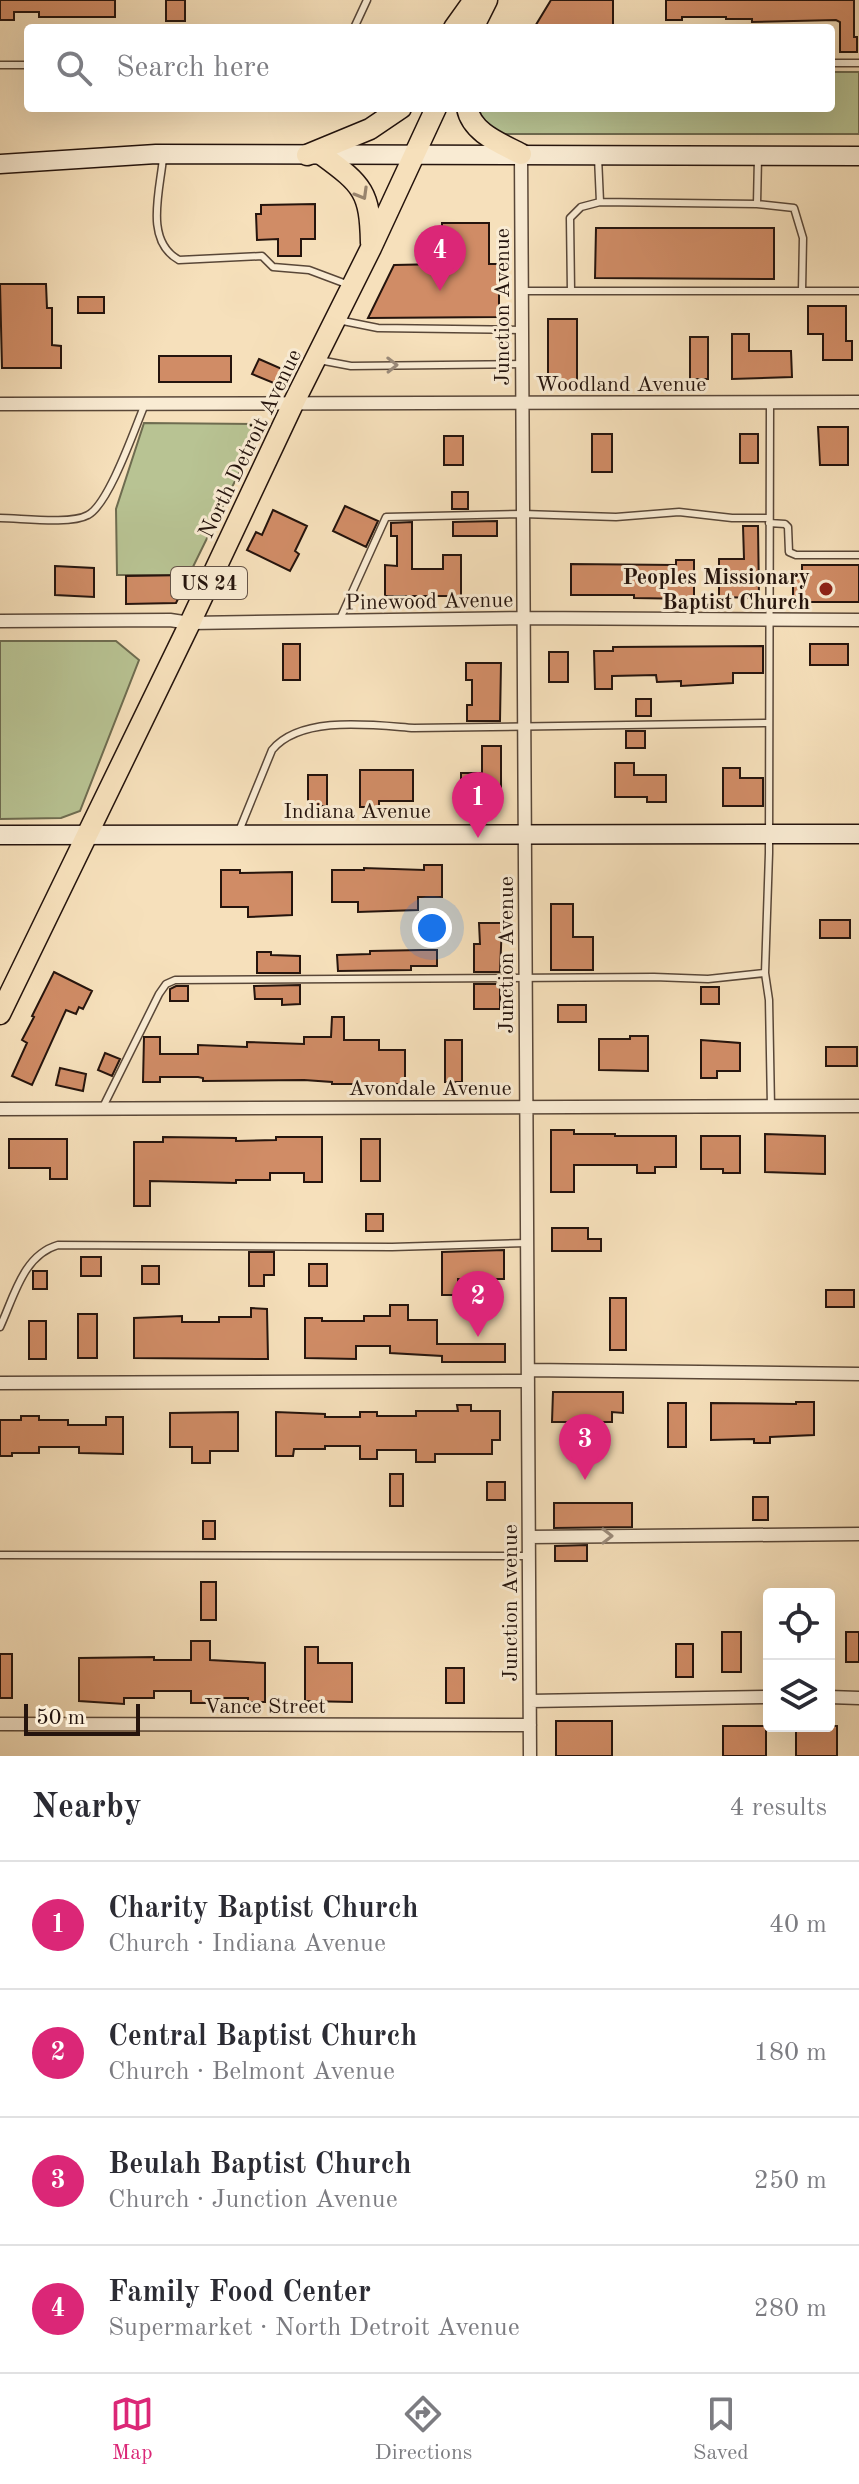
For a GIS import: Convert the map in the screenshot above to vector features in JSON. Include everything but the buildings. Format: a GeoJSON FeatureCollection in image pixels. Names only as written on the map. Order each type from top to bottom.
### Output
{"type":"FeatureCollection","features":[{"type":"Feature","properties":{"kind":"main road"},"geometry":{"type":"LineString","coordinates":[[457,24],[474,0]]}},
{"type":"Feature","properties":{"kind":"main road"},"geometry":{"type":"LineString","coordinates":[[475,24],[487,0]]}},
{"type":"Feature","properties":{"kind":"main road"},"geometry":{"type":"LineString","coordinates":[[371,248],[370,215],[362,189],[315,155],[370,129],[397,112]]}},
{"type":"Feature","properties":{"kind":"main road","name":"North Detroit Avenue"},"geometry":{"type":"LineString","coordinates":[[0,1014],[434,112]]}},
{"type":"Feature","properties":{"kind":"main road"},"geometry":{"type":"LineString","coordinates":[[468,112],[478,128],[521,154]]}},
{"type":"Feature","properties":{"kind":"street"},"geometry":{"type":"LineString","coordinates":[[4,162],[164,154],[859,156]]}},
{"type":"Feature","properties":{"kind":"street","name":"Junction Avenue"},"geometry":{"type":"LineString","coordinates":[[521,154],[530,1756]]}},
{"type":"Feature","properties":{"kind":"street","name":"Woodland Avenue"},"geometry":{"type":"LineString","coordinates":[[0,404],[859,402]]}},
{"type":"Feature","properties":{"kind":"street","name":"Pinewood Avenue"},"geometry":{"type":"LineString","coordinates":[[0,621],[859,620]]}},
{"type":"Feature","properties":{"kind":"street","name":"Indiana Avenue"},"geometry":{"type":"LineString","coordinates":[[0,835],[859,834]]}},
{"type":"Feature","properties":{"kind":"street","name":"Avondale Avenue"},"geometry":{"type":"LineString","coordinates":[[0,1109],[859,1106]]}},
{"type":"Feature","properties":{"kind":"street"},"geometry":{"type":"LineString","coordinates":[[0,1383],[859,1374]]}},
{"type":"Feature","properties":{"kind":"street"},"geometry":{"type":"LineString","coordinates":[[529,1537],[859,1534]]}},
{"type":"Feature","properties":{"kind":"street"},"geometry":{"type":"LineString","coordinates":[[530,1701],[763,1697]]}},
{"type":"Feature","properties":{"kind":"street"},"geometry":{"type":"LineString","coordinates":[[835,1697],[859,1698]]}},
{"type":"Feature","properties":{"kind":"street","name":"Vance Street"},"geometry":{"type":"LineString","coordinates":[[0,1724],[530,1725]]}},
{"type":"Feature","properties":{"kind":"lane"},"geometry":{"type":"LineString","coordinates":[[356,24],[367,0]]}},
{"type":"Feature","properties":{"kind":"lane"},"geometry":{"type":"LineString","coordinates":[[835,63],[859,63]]}},
{"type":"Feature","properties":{"kind":"lane"},"geometry":{"type":"LineString","coordinates":[[0,65],[24,65]]}},
{"type":"Feature","properties":{"kind":"lane"},"geometry":{"type":"LineString","coordinates":[[164,154],[158,239],[168,254],[179,260],[262,256],[273,267],[309,270],[352,286]]}},
{"type":"Feature","properties":{"kind":"lane"},"geometry":{"type":"LineString","coordinates":[[598,154],[600,202]]}},
{"type":"Feature","properties":{"kind":"lane"},"geometry":{"type":"LineString","coordinates":[[757,204],[758,155]]}},
{"type":"Feature","properties":{"kind":"lane"},"geometry":{"type":"LineString","coordinates":[[571,291],[570,218],[581,207],[600,202],[757,204],[794,208],[803,238],[802,291]]}},
{"type":"Feature","properties":{"kind":"lane"},"geometry":{"type":"LineString","coordinates":[[521,291],[859,291]]}},
{"type":"Feature","properties":{"kind":"lane"},"geometry":{"type":"LineString","coordinates":[[335,320],[378,328],[521,330]]}},
{"type":"Feature","properties":{"kind":"lane"},"geometry":{"type":"LineString","coordinates":[[315,359],[351,366],[522,364]]}},
{"type":"Feature","properties":{"kind":"lane"},"geometry":{"type":"LineString","coordinates":[[770,402],[765,973],[769,1000],[771,1107]]}},
{"type":"Feature","properties":{"kind":"lane"},"geometry":{"type":"LineString","coordinates":[[0,518],[75,519],[87,516],[106,496],[145,404]]}},
{"type":"Feature","properties":{"kind":"lane"},"geometry":{"type":"LineString","coordinates":[[339,622],[386,517],[523,514],[616,517],[679,512],[785,524],[788,527],[789,552],[796,555],[859,555]]}},
{"type":"Feature","properties":{"kind":"lane"},"geometry":{"type":"LineString","coordinates":[[238,834],[272,750],[294,732],[371,724],[414,728],[769,723]]}},
{"type":"Feature","properties":{"kind":"lane"},"geometry":{"type":"LineString","coordinates":[[103,1107],[159,994],[166,984],[175,980],[708,979],[765,973]]}},
{"type":"Feature","properties":{"kind":"lane"},"geometry":{"type":"LineString","coordinates":[[0,1327],[29,1264],[37,1255],[58,1245],[392,1247],[527,1243]]}},
{"type":"Feature","properties":{"kind":"lane"},"geometry":{"type":"LineString","coordinates":[[0,1555],[529,1556]]}},
{"type":"Feature","properties":{"kind":"green space"},"geometry":{"type":"Polygon","coordinates":[[[835,72],[859,72],[859,134],[503,134],[485,123],[480,112],[835,112],[835,72]]]}},
{"type":"Feature","properties":{"kind":"green space"},"geometry":{"type":"Polygon","coordinates":[[[144,423],[263,424],[189,575],[117,575],[116,509],[144,423]]]}},
{"type":"Feature","properties":{"kind":"green space"},"geometry":{"type":"Polygon","coordinates":[[[0,641],[116,641],[139,660],[80,811],[61,818],[0,819],[0,641]]]}},
{"type":"Feature","properties":{"kind":"place","name":"Family Food Center"},"geometry":{"type":"Point","coordinates":[440,291]}},
{"type":"Feature","properties":{"kind":"place","name":"Peoples Missionary Baptist Church"},"geometry":{"type":"Point","coordinates":[826,589]}},
{"type":"Feature","properties":{"kind":"place","name":"Charity Baptist Church"},"geometry":{"type":"Point","coordinates":[478,838]}},
{"type":"Feature","properties":{"kind":"place","name":"Central Baptist Church"},"geometry":{"type":"Point","coordinates":[478,1337]}},
{"type":"Feature","properties":{"kind":"place","name":"Beulah Baptist Church"},"geometry":{"type":"Point","coordinates":[585,1480]}}]}
